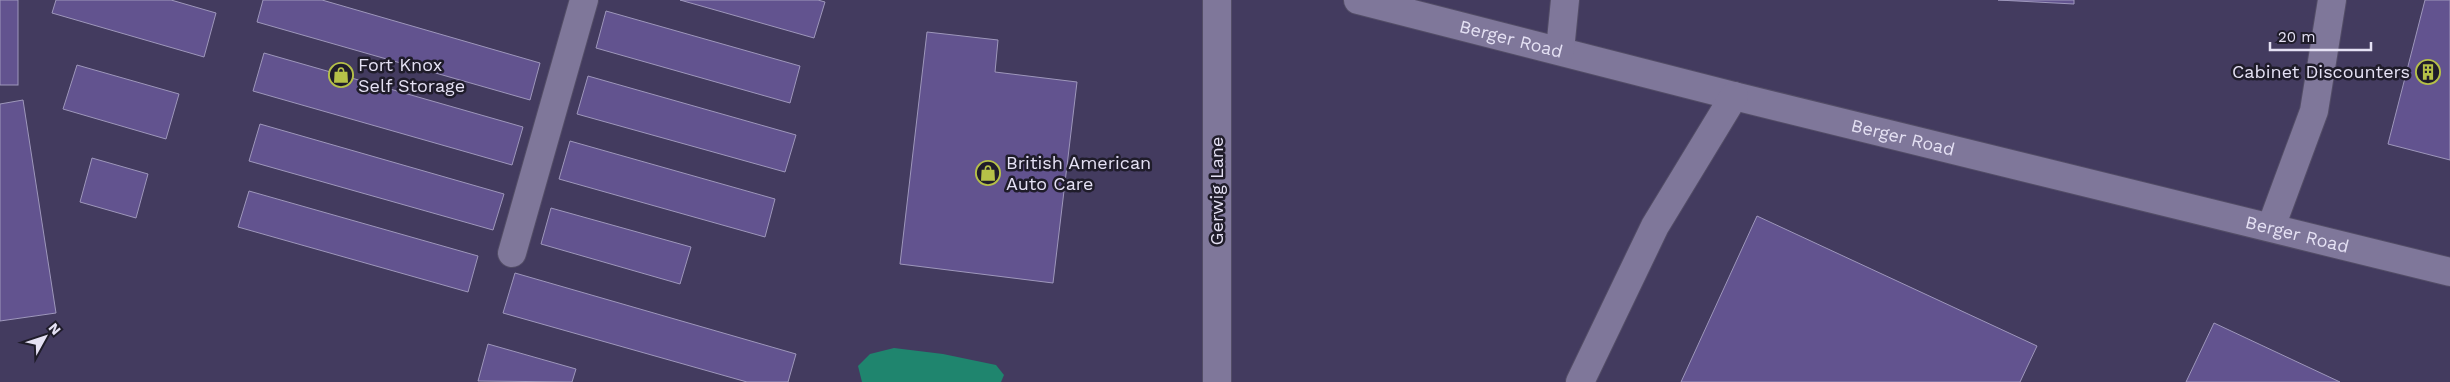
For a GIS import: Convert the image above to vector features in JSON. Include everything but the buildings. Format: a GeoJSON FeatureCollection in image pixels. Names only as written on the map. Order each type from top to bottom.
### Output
{"type":"FeatureCollection","features":[{"type":"Feature","properties":{"kind":"street"},"geometry":{"type":"LineString","coordinates":[[512,253],[584,0]]}},
{"type":"Feature","properties":{"kind":"street","name":"Gerwig Lane"},"geometry":{"type":"LineString","coordinates":[[1217,0],[1217,382]]}},
{"type":"Feature","properties":{"kind":"street","name":"Berger Road"},"geometry":{"type":"LineString","coordinates":[[1358,0],[1403,6],[1734,96],[2450,272]]}},
{"type":"Feature","properties":{"kind":"street"},"geometry":{"type":"LineString","coordinates":[[1560,50],[1565,0]]}},
{"type":"Feature","properties":{"kind":"street"},"geometry":{"type":"LineString","coordinates":[[2271,227],[2314,111],[2332,0]]}},
{"type":"Feature","properties":{"kind":"street"},"geometry":{"type":"LineString","coordinates":[[1580,382],[1655,226],[1734,96]]}},
{"type":"Feature","properties":{"kind":"shaded area"},"geometry":{"type":"Polygon","coordinates":[[[0,0],[2450,0],[2450,382],[0,382],[0,0]]]}},
{"type":"Feature","properties":{"kind":"shaded area"},"geometry":{"type":"Polygon","coordinates":[[[894,348],[943,354],[996,365],[1004,375],[1001,382],[862,382],[858,366],[870,354],[894,348]]]}},
{"type":"Feature","properties":{"kind":"place","name":"Cabinet Discounters"},"geometry":{"type":"Point","coordinates":[2428,72]}},
{"type":"Feature","properties":{"kind":"place","name":"Fort Knox Self Storage"},"geometry":{"type":"Point","coordinates":[341,75]}},
{"type":"Feature","properties":{"kind":"place","name":"British American Auto Care"},"geometry":{"type":"Point","coordinates":[988,173]}}]}
